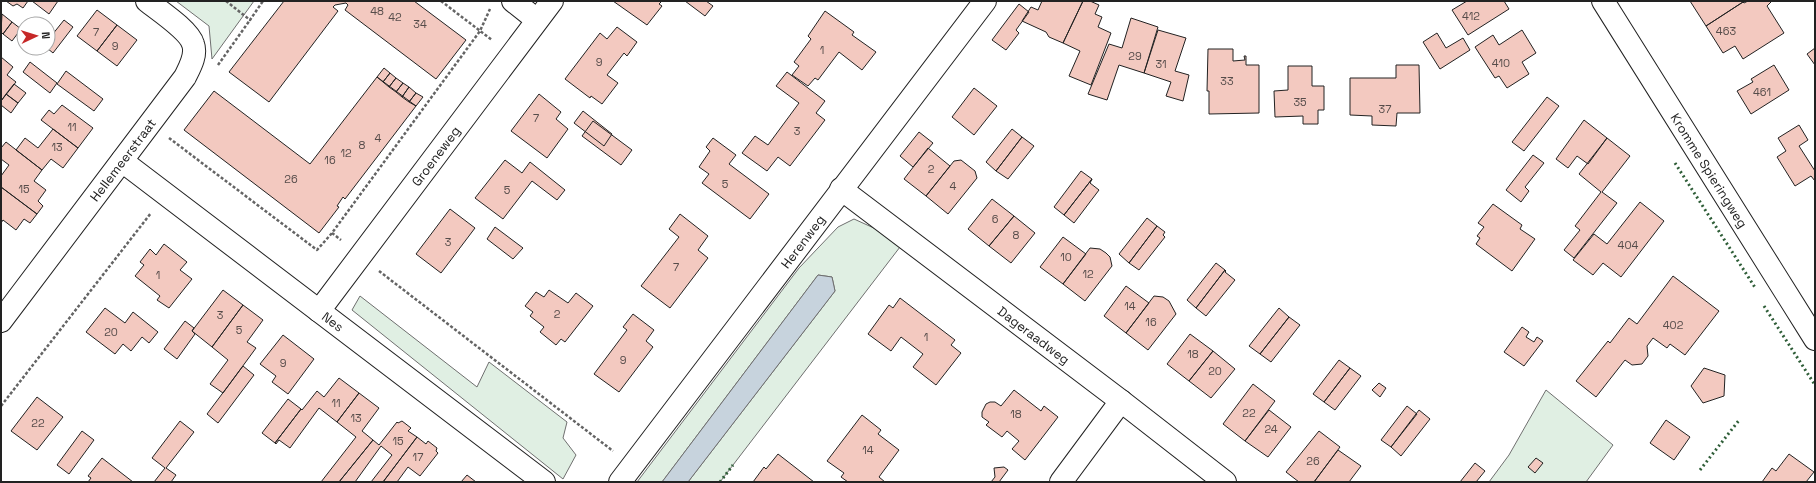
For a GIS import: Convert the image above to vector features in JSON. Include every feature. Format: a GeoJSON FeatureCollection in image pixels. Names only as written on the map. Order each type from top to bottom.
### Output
{"type":"FeatureCollection","features":[{"type":"Feature","properties":{"kind":"street","name":"Hellemeerstraat"},"geometry":{"type":"LineString","coordinates":[[1,321],[188,71],[193,59],[193,43],[181,28],[146,1]]}},
{"type":"Feature","properties":{"kind":"street"},"geometry":{"type":"LineString","coordinates":[[513,1],[537,20]]}},
{"type":"Feature","properties":{"kind":"street","name":"Groeneweg"},"geometry":{"type":"LineString","coordinates":[[319,311],[552,1]]}},
{"type":"Feature","properties":{"kind":"street","name":"Herenweg"},"geometry":{"type":"LineString","coordinates":[[626,474],[985,1]]}},
{"type":"Feature","properties":{"kind":"street","name":"Kromme Spieringweg"},"geometry":{"type":"LineString","coordinates":[[1603,1],[1815,340]]}},
{"type":"Feature","properties":{"kind":"street","name":"Nes"},"geometry":{"type":"LineString","coordinates":[[122,161],[544,482]]}},
{"type":"Feature","properties":{"kind":"street","name":"Dageraadweg"},"geometry":{"type":"LineString","coordinates":[[841,189],[1121,401],[1225,482]]}},
{"type":"Feature","properties":{"kind":"street"},"geometry":{"type":"LineString","coordinates":[[1061,482],[1121,401]]}},
{"type":"Feature","properties":{"kind":"path"},"geometry":{"type":"LineString","coordinates":[[226,1],[250,20]]}},
{"type":"Feature","properties":{"kind":"path"},"geometry":{"type":"LineString","coordinates":[[188,71],[213,74],[263,1]]}},
{"type":"Feature","properties":{"kind":"path"},"geometry":{"type":"LineString","coordinates":[[440,1],[511,55]]}},
{"type":"Feature","properties":{"kind":"path"},"geometry":{"type":"LineString","coordinates":[[150,123],[317,250],[332,233],[480,31],[491,7]]}},
{"type":"Feature","properties":{"kind":"path"},"geometry":{"type":"LineString","coordinates":[[1,406],[166,194]]}},
{"type":"Feature","properties":{"kind":"path"},"geometry":{"type":"LineString","coordinates":[[332,233],[626,474]]}},
{"type":"Feature","properties":{"kind":"green space"},"geometry":{"type":"Polygon","coordinates":[[[176,1],[254,1],[212,59],[209,26],[176,1]]]}},
{"type":"Feature","properties":{"kind":"green space"},"geometry":{"type":"Polygon","coordinates":[[[854,219],[876,229],[900,247],[720,482],[688,482],[835,291],[832,277],[818,275],[662,482],[637,482],[799,268],[838,227],[854,219]]]}},
{"type":"Feature","properties":{"kind":"green space"},"geometry":{"type":"Polygon","coordinates":[[[360,296],[477,387],[489,362],[567,422],[563,438],[576,455],[563,479],[352,310],[360,296]]]}},
{"type":"Feature","properties":{"kind":"green space"},"geometry":{"type":"Polygon","coordinates":[[[1546,390],[1613,445],[1586,482],[1489,482],[1509,455],[1546,390]]]}},
{"type":"Feature","properties":{"kind":"shaded area"},"geometry":{"type":"Polygon","coordinates":[[[818,275],[832,277],[835,291],[688,482],[662,482],[818,275]]]}},
{"type":"Feature","properties":{"kind":"building"},"geometry":{"type":"Polygon","coordinates":[[[6,1],[28,1],[23,8],[17,4],[13,6],[6,1]]]}},
{"type":"Feature","properties":{"kind":"building"},"geometry":{"type":"Polygon","coordinates":[[[32,1],[58,1],[49,14],[32,1]]]}},
{"type":"Feature","properties":{"kind":"building"},"geometry":{"type":"Polygon","coordinates":[[[284,1],[414,1],[466,40],[436,79],[345,10],[348,5],[346,3],[335,5],[333,7],[338,11],[269,102],[229,72],[284,1]]]}},
{"type":"Feature","properties":{"kind":"building"},"geometry":{"type":"Polygon","coordinates":[[[613,1],[662,1],[659,4],[662,6],[647,25],[613,1]]]}},
{"type":"Feature","properties":{"kind":"building"},"geometry":{"type":"Polygon","coordinates":[[[685,1],[706,1],[713,6],[705,16],[685,1]]]}},
{"type":"Feature","properties":{"kind":"building"},"geometry":{"type":"Polygon","coordinates":[[[1042,1],[1083,1],[1063,43],[1049,37],[1046,32],[1022,21],[1031,7],[1038,10],[1042,1]]]}},
{"type":"Feature","properties":{"kind":"building"},"geometry":{"type":"Polygon","coordinates":[[[1083,1],[1090,1],[1099,5],[1095,14],[1102,17],[1098,27],[1111,33],[1091,85],[1069,76],[1080,51],[1063,43],[1083,1]]]}},
{"type":"Feature","properties":{"kind":"building"},"geometry":{"type":"Polygon","coordinates":[[[1467,1],[1504,1],[1509,9],[1468,35],[1452,10],[1467,1]]]}},
{"type":"Feature","properties":{"kind":"building"},"geometry":{"type":"Polygon","coordinates":[[[1690,1],[1743,1],[1743,2],[1706,26],[1690,1]]]}},
{"type":"Feature","properties":{"kind":"building"},"geometry":{"type":"Polygon","coordinates":[[[1772,1],[1767,6],[1784,33],[1743,59],[1735,46],[1723,53],[1706,26],[1743,2],[1772,1]]]}},
{"type":"Feature","properties":{"kind":"building"},"geometry":{"type":"Polygon","coordinates":[[[1019,4],[1029,12],[1016,30],[1019,33],[1006,50],[992,40],[1019,4]]]}},
{"type":"Feature","properties":{"kind":"building"},"geometry":{"type":"Polygon","coordinates":[[[97,10],[117,25],[97,51],[77,36],[97,10]]]}},
{"type":"Feature","properties":{"kind":"building"},"geometry":{"type":"Polygon","coordinates":[[[825,11],[854,32],[852,35],[876,52],[862,70],[839,52],[818,80],[815,78],[808,86],[792,75],[799,66],[794,62],[811,39],[808,36],[825,11]]]}},
{"type":"Feature","properties":{"kind":"building"},"geometry":{"type":"Polygon","coordinates":[[[2,14],[12,22],[3,34],[1,32],[2,14]]]}},
{"type":"Feature","properties":{"kind":"building"},"geometry":{"type":"Polygon","coordinates":[[[1131,18],[1158,27],[1144,73],[1119,65],[1107,100],[1088,94],[1109,44],[1122,48],[1131,18]]]}},
{"type":"Feature","properties":{"kind":"building"},"geometry":{"type":"Polygon","coordinates":[[[64,20],[73,27],[56,49],[56,30],[64,20]]]}},
{"type":"Feature","properties":{"kind":"building"},"geometry":{"type":"Polygon","coordinates":[[[12,22],[16,25],[16,36],[12,41],[3,34],[12,22]]]}},
{"type":"Feature","properties":{"kind":"building"},"geometry":{"type":"Polygon","coordinates":[[[117,25],[137,40],[117,66],[97,51],[117,25]]]}},
{"type":"Feature","properties":{"kind":"building"},"geometry":{"type":"Polygon","coordinates":[[[617,27],[637,42],[627,56],[624,53],[607,75],[618,83],[602,104],[591,96],[590,98],[565,79],[600,33],[607,39],[617,27]]]}},
{"type":"Feature","properties":{"kind":"building"},"geometry":{"type":"Polygon","coordinates":[[[1158,30],[1186,38],[1175,71],[1189,75],[1183,101],[1166,96],[1171,82],[1144,73],[1158,30]]]}},
{"type":"Feature","properties":{"kind":"building"},"geometry":{"type":"Polygon","coordinates":[[[1522,30],[1536,53],[1522,62],[1529,74],[1507,88],[1499,76],[1495,78],[1475,47],[1493,35],[1499,45],[1522,30]]]}},
{"type":"Feature","properties":{"kind":"building"},"geometry":{"type":"Polygon","coordinates":[[[1437,33],[1446,48],[1463,38],[1470,50],[1440,69],[1423,42],[1437,33]]]}},
{"type":"Feature","properties":{"kind":"building"},"geometry":{"type":"Polygon","coordinates":[[[1815,48],[1815,65],[1807,54],[1815,48]]]}},
{"type":"Feature","properties":{"kind":"building"},"geometry":{"type":"Polygon","coordinates":[[[1208,49],[1233,49],[1233,61],[1245,60],[1244,56],[1246,56],[1246,65],[1259,65],[1259,113],[1209,114],[1209,91],[1207,91],[1208,49]]]}},
{"type":"Feature","properties":{"kind":"building"},"geometry":{"type":"Polygon","coordinates":[[[1,57],[13,67],[7,75],[16,82],[1,101],[1,57]]]}},
{"type":"Feature","properties":{"kind":"building"},"geometry":{"type":"Polygon","coordinates":[[[30,62],[57,83],[50,93],[23,72],[30,62]]]}},
{"type":"Feature","properties":{"kind":"building"},"geometry":{"type":"Polygon","coordinates":[[[1396,65],[1419,65],[1420,113],[1397,113],[1396,126],[1372,125],[1372,116],[1350,115],[1350,78],[1396,78],[1396,65]]]}},
{"type":"Feature","properties":{"kind":"building"},"geometry":{"type":"Polygon","coordinates":[[[1774,65],[1789,90],[1751,114],[1737,91],[1753,82],[1751,79],[1774,65]]]}},
{"type":"Feature","properties":{"kind":"building"},"geometry":{"type":"Polygon","coordinates":[[[1288,66],[1312,66],[1312,86],[1324,86],[1324,110],[1318,110],[1318,124],[1303,124],[1303,116],[1275,117],[1274,91],[1288,90],[1288,66]]]}},
{"type":"Feature","properties":{"kind":"building"},"geometry":{"type":"Polygon","coordinates":[[[384,68],[390,73],[383,82],[377,77],[384,68]]]}},
{"type":"Feature","properties":{"kind":"building"},"geometry":{"type":"Polygon","coordinates":[[[66,71],[103,99],[94,111],[57,84],[66,71]]]}},
{"type":"Feature","properties":{"kind":"building"},"geometry":{"type":"Polygon","coordinates":[[[787,72],[825,101],[816,113],[825,120],[790,166],[778,157],[767,171],[742,153],[755,136],[768,145],[799,103],[776,86],[787,72]]]}},
{"type":"Feature","properties":{"kind":"building"},"geometry":{"type":"Polygon","coordinates":[[[390,73],[396,78],[389,87],[383,82],[390,73]]]}},
{"type":"Feature","properties":{"kind":"building"},"geometry":{"type":"Polygon","coordinates":[[[377,77],[416,106],[345,199],[343,197],[337,206],[339,207],[319,233],[184,130],[214,91],[310,164],[377,77]]]}},
{"type":"Feature","properties":{"kind":"building"},"geometry":{"type":"Polygon","coordinates":[[[396,78],[403,83],[396,92],[389,87],[396,78]]]}},
{"type":"Feature","properties":{"kind":"building"},"geometry":{"type":"Polygon","coordinates":[[[403,83],[409,87],[402,97],[396,92],[403,83]]]}},
{"type":"Feature","properties":{"kind":"building"},"geometry":{"type":"Polygon","coordinates":[[[14,84],[26,93],[18,103],[6,94],[14,84]]]}},
{"type":"Feature","properties":{"kind":"building"},"geometry":{"type":"Polygon","coordinates":[[[409,87],[416,93],[409,102],[402,97],[409,87]]]}},
{"type":"Feature","properties":{"kind":"building"},"geometry":{"type":"Polygon","coordinates":[[[974,88],[997,106],[974,135],[952,117],[974,88]]]}},
{"type":"Feature","properties":{"kind":"building"},"geometry":{"type":"Polygon","coordinates":[[[416,93],[423,97],[416,106],[409,102],[416,93]]]}},
{"type":"Feature","properties":{"kind":"building"},"geometry":{"type":"Polygon","coordinates":[[[6,94],[18,103],[11,113],[1,105],[1,101],[6,94]]]}},
{"type":"Feature","properties":{"kind":"building"},"geometry":{"type":"Polygon","coordinates":[[[539,94],[561,112],[556,119],[568,129],[547,158],[511,131],[539,94]]]}},
{"type":"Feature","properties":{"kind":"building"},"geometry":{"type":"Polygon","coordinates":[[[1547,97],[1559,106],[1524,151],[1512,142],[1547,97]]]}},
{"type":"Feature","properties":{"kind":"building"},"geometry":{"type":"Polygon","coordinates":[[[62,105],[93,128],[78,148],[41,120],[49,110],[54,114],[62,105]]]}},
{"type":"Feature","properties":{"kind":"building"},"geometry":{"type":"Polygon","coordinates":[[[583,111],[612,134],[604,146],[574,123],[583,111]]]}},
{"type":"Feature","properties":{"kind":"building"},"geometry":{"type":"Polygon","coordinates":[[[1584,120],[1607,138],[1588,164],[1577,156],[1568,168],[1556,159],[1584,120]]]}},
{"type":"Feature","properties":{"kind":"building"},"geometry":{"type":"Polygon","coordinates":[[[593,121],[632,150],[621,165],[582,136],[593,121]]]}},
{"type":"Feature","properties":{"kind":"building"},"geometry":{"type":"Polygon","coordinates":[[[1799,125],[1808,140],[1799,146],[1815,171],[1815,181],[1811,176],[1795,186],[1777,157],[1786,151],[1778,138],[1799,125]]]}},
{"type":"Feature","properties":{"kind":"building"},"geometry":{"type":"Polygon","coordinates":[[[53,129],[78,148],[63,168],[51,159],[42,170],[16,150],[25,138],[38,148],[53,129]]]}},
{"type":"Feature","properties":{"kind":"building"},"geometry":{"type":"Polygon","coordinates":[[[1012,129],[1022,137],[996,171],[986,162],[1012,129]]]}},
{"type":"Feature","properties":{"kind":"building"},"geometry":{"type":"Polygon","coordinates":[[[919,132],[933,143],[913,167],[900,156],[919,132]]]}},
{"type":"Feature","properties":{"kind":"building"},"geometry":{"type":"Polygon","coordinates":[[[1022,137],[1034,146],[1008,179],[996,171],[1022,137]]]}},
{"type":"Feature","properties":{"kind":"building"},"geometry":{"type":"Polygon","coordinates":[[[713,138],[736,155],[729,164],[769,194],[750,219],[702,183],[709,174],[699,167],[710,151],[706,147],[713,138]]]}},
{"type":"Feature","properties":{"kind":"building"},"geometry":{"type":"Polygon","coordinates":[[[1607,138],[1630,156],[1602,192],[1617,203],[1574,258],[1564,250],[1580,230],[1575,226],[1601,192],[1579,174],[1607,138]]]}},
{"type":"Feature","properties":{"kind":"building"},"geometry":{"type":"Polygon","coordinates":[[[6,142],[42,170],[34,181],[46,190],[38,201],[43,206],[37,214],[1,187],[1,176],[9,165],[1,159],[1,148],[6,142]]]}},
{"type":"Feature","properties":{"kind":"building"},"geometry":{"type":"Polygon","coordinates":[[[928,148],[950,166],[926,196],[904,179],[928,148]]]}},
{"type":"Feature","properties":{"kind":"building"},"geometry":{"type":"Polygon","coordinates":[[[1533,155],[1544,163],[1525,187],[1529,191],[1521,202],[1506,190],[1533,155]]]}},
{"type":"Feature","properties":{"kind":"building"},"geometry":{"type":"Polygon","coordinates":[[[505,160],[522,173],[530,162],[565,190],[557,200],[532,181],[503,219],[475,198],[505,160]]]}},
{"type":"Feature","properties":{"kind":"building"},"geometry":{"type":"Polygon","coordinates":[[[961,160],[975,171],[977,178],[948,214],[926,196],[954,161],[961,160]]]}},
{"type":"Feature","properties":{"kind":"building"},"geometry":{"type":"Polygon","coordinates":[[[1081,171],[1092,179],[1064,215],[1054,207],[1081,171]]]}},
{"type":"Feature","properties":{"kind":"building"},"geometry":{"type":"Polygon","coordinates":[[[1092,179],[1090,183],[1099,190],[1074,223],[1064,215],[1092,179]]]}},
{"type":"Feature","properties":{"kind":"building"},"geometry":{"type":"Polygon","coordinates":[[[1,187],[37,214],[30,223],[24,219],[16,230],[3,220],[1,223],[1,187]]]}},
{"type":"Feature","properties":{"kind":"building"},"geometry":{"type":"Polygon","coordinates":[[[992,199],[1014,216],[989,246],[968,229],[992,199]]]}},
{"type":"Feature","properties":{"kind":"building"},"geometry":{"type":"Polygon","coordinates":[[[1640,202],[1664,221],[1621,277],[1603,263],[1593,275],[1573,260],[1594,234],[1607,244],[1640,202]]]}},
{"type":"Feature","properties":{"kind":"building"},"geometry":{"type":"Polygon","coordinates":[[[1493,204],[1522,225],[1520,229],[1535,239],[1512,271],[1476,244],[1480,238],[1477,236],[1484,227],[1478,223],[1493,204]]]}},
{"type":"Feature","properties":{"kind":"building"},"geometry":{"type":"Polygon","coordinates":[[[450,209],[475,228],[441,273],[416,254],[450,209]]]}},
{"type":"Feature","properties":{"kind":"building"},"geometry":{"type":"Polygon","coordinates":[[[680,214],[708,236],[698,250],[708,258],[670,308],[641,286],[679,237],[669,229],[680,214]]]}},
{"type":"Feature","properties":{"kind":"building"},"geometry":{"type":"Polygon","coordinates":[[[1014,216],[1035,233],[1011,263],[989,246],[1014,216]]]}},
{"type":"Feature","properties":{"kind":"building"},"geometry":{"type":"Polygon","coordinates":[[[1147,218],[1157,226],[1129,263],[1119,254],[1147,218]]]}},
{"type":"Feature","properties":{"kind":"building"},"geometry":{"type":"Polygon","coordinates":[[[1157,226],[1165,232],[1163,235],[1165,237],[1139,270],[1129,263],[1157,226]]]}},
{"type":"Feature","properties":{"kind":"building"},"geometry":{"type":"Polygon","coordinates":[[[495,227],[523,248],[513,259],[487,239],[495,227]]]}},
{"type":"Feature","properties":{"kind":"building"},"geometry":{"type":"Polygon","coordinates":[[[1063,237],[1086,254],[1063,284],[1040,267],[1063,237]]]}},
{"type":"Feature","properties":{"kind":"building"},"geometry":{"type":"Polygon","coordinates":[[[164,244],[187,262],[180,270],[192,279],[169,308],[157,300],[160,296],[135,276],[144,265],[140,262],[150,249],[156,255],[164,244]]]}},
{"type":"Feature","properties":{"kind":"building"},"geometry":{"type":"Polygon","coordinates":[[[1090,248],[1100,249],[1106,253],[1110,257],[1112,266],[1085,301],[1063,284],[1090,248]]]}},
{"type":"Feature","properties":{"kind":"building"},"geometry":{"type":"Polygon","coordinates":[[[1216,263],[1225,270],[1196,308],[1187,300],[1216,263]]]}},
{"type":"Feature","properties":{"kind":"building"},"geometry":{"type":"Polygon","coordinates":[[[1225,270],[1225,272],[1235,280],[1206,316],[1196,308],[1225,270]]]}},
{"type":"Feature","properties":{"kind":"building"},"geometry":{"type":"Polygon","coordinates":[[[1673,276],[1719,311],[1685,355],[1670,344],[1667,348],[1653,338],[1647,346],[1648,356],[1642,364],[1632,365],[1625,360],[1596,397],[1576,381],[1608,341],[1610,343],[1629,318],[1637,324],[1673,276]]]}},
{"type":"Feature","properties":{"kind":"building"},"geometry":{"type":"Polygon","coordinates":[[[1126,286],[1149,303],[1126,333],[1104,316],[1126,286]]]}},
{"type":"Feature","properties":{"kind":"building"},"geometry":{"type":"Polygon","coordinates":[[[223,290],[243,305],[212,347],[192,331],[223,290]]]}},
{"type":"Feature","properties":{"kind":"building"},"geometry":{"type":"Polygon","coordinates":[[[549,290],[568,303],[576,293],[593,306],[565,342],[561,339],[556,345],[540,332],[544,327],[530,316],[533,312],[525,306],[536,292],[544,297],[549,290]]]}},
{"type":"Feature","properties":{"kind":"building"},"geometry":{"type":"Polygon","coordinates":[[[1154,296],[1163,297],[1169,301],[1176,314],[1148,350],[1126,333],[1154,296]]]}},
{"type":"Feature","properties":{"kind":"building"},"geometry":{"type":"Polygon","coordinates":[[[900,298],[955,340],[951,345],[961,353],[936,385],[913,367],[923,354],[901,337],[891,351],[868,334],[889,305],[893,308],[900,298]]]}},
{"type":"Feature","properties":{"kind":"building"},"geometry":{"type":"Polygon","coordinates":[[[243,305],[263,320],[247,342],[256,348],[223,393],[210,384],[228,360],[212,347],[243,305]]]}},
{"type":"Feature","properties":{"kind":"building"},"geometry":{"type":"Polygon","coordinates":[[[105,308],[125,323],[133,312],[158,332],[149,343],[142,337],[131,351],[123,344],[115,354],[86,332],[105,308]]]}},
{"type":"Feature","properties":{"kind":"building"},"geometry":{"type":"Polygon","coordinates":[[[1279,308],[1289,317],[1260,354],[1249,346],[1279,308]]]}},
{"type":"Feature","properties":{"kind":"building"},"geometry":{"type":"Polygon","coordinates":[[[633,314],[654,330],[646,341],[653,347],[619,392],[594,374],[627,330],[623,327],[633,314]]]}},
{"type":"Feature","properties":{"kind":"building"},"geometry":{"type":"Polygon","coordinates":[[[1289,317],[1300,325],[1271,362],[1260,354],[1289,317]]]}},
{"type":"Feature","properties":{"kind":"building"},"geometry":{"type":"Polygon","coordinates":[[[185,321],[194,328],[192,331],[195,334],[177,359],[164,349],[185,321]]]}},
{"type":"Feature","properties":{"kind":"building"},"geometry":{"type":"Polygon","coordinates":[[[1522,327],[1529,332],[1526,337],[1534,342],[1537,337],[1543,341],[1524,366],[1504,352],[1522,327]]]}},
{"type":"Feature","properties":{"kind":"building"},"geometry":{"type":"Polygon","coordinates":[[[1190,334],[1213,351],[1189,381],[1167,364],[1190,334]]]}},
{"type":"Feature","properties":{"kind":"building"},"geometry":{"type":"Polygon","coordinates":[[[283,335],[314,359],[288,394],[272,382],[276,376],[260,364],[283,335]]]}},
{"type":"Feature","properties":{"kind":"building"},"geometry":{"type":"Polygon","coordinates":[[[1213,351],[1235,369],[1211,398],[1189,381],[1213,351]]]}},
{"type":"Feature","properties":{"kind":"building"},"geometry":{"type":"Polygon","coordinates":[[[1339,360],[1350,368],[1324,402],[1313,394],[1339,360]]]}},
{"type":"Feature","properties":{"kind":"building"},"geometry":{"type":"Polygon","coordinates":[[[243,366],[254,375],[218,423],[207,414],[243,366]]]}},
{"type":"Feature","properties":{"kind":"building"},"geometry":{"type":"Polygon","coordinates":[[[1350,368],[1361,376],[1335,410],[1324,402],[1350,368]]]}},
{"type":"Feature","properties":{"kind":"building"},"geometry":{"type":"Polygon","coordinates":[[[1704,368],[1725,375],[1724,396],[1703,403],[1691,386],[1704,368]]]}},
{"type":"Feature","properties":{"kind":"building"},"geometry":{"type":"Polygon","coordinates":[[[339,378],[359,393],[337,422],[319,408],[290,448],[279,440],[276,444],[275,443],[301,409],[302,410],[317,391],[324,397],[339,378]]]}},
{"type":"Feature","properties":{"kind":"building"},"geometry":{"type":"Polygon","coordinates":[[[1379,383],[1386,388],[1380,397],[1372,390],[1379,383]]]}},
{"type":"Feature","properties":{"kind":"building"},"geometry":{"type":"Polygon","coordinates":[[[1253,384],[1275,401],[1245,441],[1223,424],[1253,384]]]}},
{"type":"Feature","properties":{"kind":"building"},"geometry":{"type":"Polygon","coordinates":[[[1014,390],[1041,411],[1044,406],[1058,417],[1025,460],[1012,449],[1019,441],[1007,431],[1002,437],[986,425],[989,422],[982,417],[982,412],[986,404],[995,402],[1001,406],[1014,390]]]}},
{"type":"Feature","properties":{"kind":"building"},"geometry":{"type":"Polygon","coordinates":[[[359,393],[379,408],[362,431],[373,440],[339,482],[321,482],[356,437],[337,422],[359,393]]]}},
{"type":"Feature","properties":{"kind":"building"},"geometry":{"type":"Polygon","coordinates":[[[37,397],[63,417],[37,450],[11,431],[37,397]]]}},
{"type":"Feature","properties":{"kind":"building"},"geometry":{"type":"Polygon","coordinates":[[[288,399],[301,409],[275,443],[262,433],[288,399]]]}},
{"type":"Feature","properties":{"kind":"building"},"geometry":{"type":"Polygon","coordinates":[[[1407,406],[1417,414],[1391,447],[1381,440],[1407,406]]]}},
{"type":"Feature","properties":{"kind":"building"},"geometry":{"type":"Polygon","coordinates":[[[1269,410],[1291,427],[1268,457],[1245,441],[1269,410]]]}},
{"type":"Feature","properties":{"kind":"building"},"geometry":{"type":"Polygon","coordinates":[[[1419,410],[1430,419],[1401,456],[1391,447],[1419,410]]]}},
{"type":"Feature","properties":{"kind":"building"},"geometry":{"type":"Polygon","coordinates":[[[862,415],[881,430],[878,434],[899,450],[879,477],[885,482],[848,482],[841,477],[844,473],[827,461],[862,415]]]}},
{"type":"Feature","properties":{"kind":"building"},"geometry":{"type":"Polygon","coordinates":[[[1666,420],[1690,437],[1674,460],[1650,443],[1666,420]]]}},
{"type":"Feature","properties":{"kind":"building"},"geometry":{"type":"Polygon","coordinates":[[[180,421],[194,432],[166,468],[176,475],[171,482],[154,482],[165,468],[152,458],[180,421]]]}},
{"type":"Feature","properties":{"kind":"building"},"geometry":{"type":"Polygon","coordinates":[[[402,421],[411,428],[408,431],[417,437],[383,482],[371,482],[392,455],[381,446],[355,482],[339,482],[373,440],[379,445],[397,422],[402,421]]]}},
{"type":"Feature","properties":{"kind":"building"},"geometry":{"type":"Polygon","coordinates":[[[82,431],[94,440],[69,474],[57,465],[82,431]]]}},
{"type":"Feature","properties":{"kind":"building"},"geometry":{"type":"Polygon","coordinates":[[[1319,431],[1340,447],[1314,482],[1299,482],[1286,472],[1319,431]]]}},
{"type":"Feature","properties":{"kind":"building"},"geometry":{"type":"Polygon","coordinates":[[[417,437],[426,444],[428,441],[437,448],[436,451],[438,453],[420,476],[408,467],[397,482],[383,482],[417,437]]]}},
{"type":"Feature","properties":{"kind":"building"},"geometry":{"type":"Polygon","coordinates":[[[1338,450],[1361,466],[1349,482],[1314,482],[1338,450]]]}},
{"type":"Feature","properties":{"kind":"building"},"geometry":{"type":"Polygon","coordinates":[[[778,454],[814,482],[753,482],[764,467],[766,469],[778,454]]]}},
{"type":"Feature","properties":{"kind":"building"},"geometry":{"type":"Polygon","coordinates":[[[1789,454],[1814,472],[1806,482],[1762,482],[1772,468],[1776,471],[1789,454]]]}},
{"type":"Feature","properties":{"kind":"building"},"geometry":{"type":"Polygon","coordinates":[[[102,458],[133,482],[88,482],[91,478],[88,476],[102,458]]]}},
{"type":"Feature","properties":{"kind":"building"},"geometry":{"type":"Polygon","coordinates":[[[1536,458],[1543,463],[1535,473],[1528,467],[1536,458]]]}},
{"type":"Feature","properties":{"kind":"building"},"geometry":{"type":"Polygon","coordinates":[[[1475,463],[1485,471],[1476,482],[1460,482],[1475,463]]]}},
{"type":"Feature","properties":{"kind":"building"},"geometry":{"type":"Polygon","coordinates":[[[1004,467],[1008,470],[999,482],[991,482],[995,477],[994,468],[1004,467]]]}},
{"type":"Feature","properties":{"kind":"building"},"geometry":{"type":"Polygon","coordinates":[[[467,475],[476,482],[461,482],[467,475]]]}},
{"type":"Feature","properties":{"kind":"hedge"},"geometry":{"type":"LineString","coordinates":[[1675,163],[1756,289]]}},
{"type":"Feature","properties":{"kind":"hedge"},"geometry":{"type":"LineString","coordinates":[[1764,306],[1815,385]]}},
{"type":"Feature","properties":{"kind":"hedge"},"geometry":{"type":"LineString","coordinates":[[1700,470],[1740,419]]}},
{"type":"Feature","properties":{"kind":"hedge"},"geometry":{"type":"LineString","coordinates":[[720,482],[733,465]]}}]}
